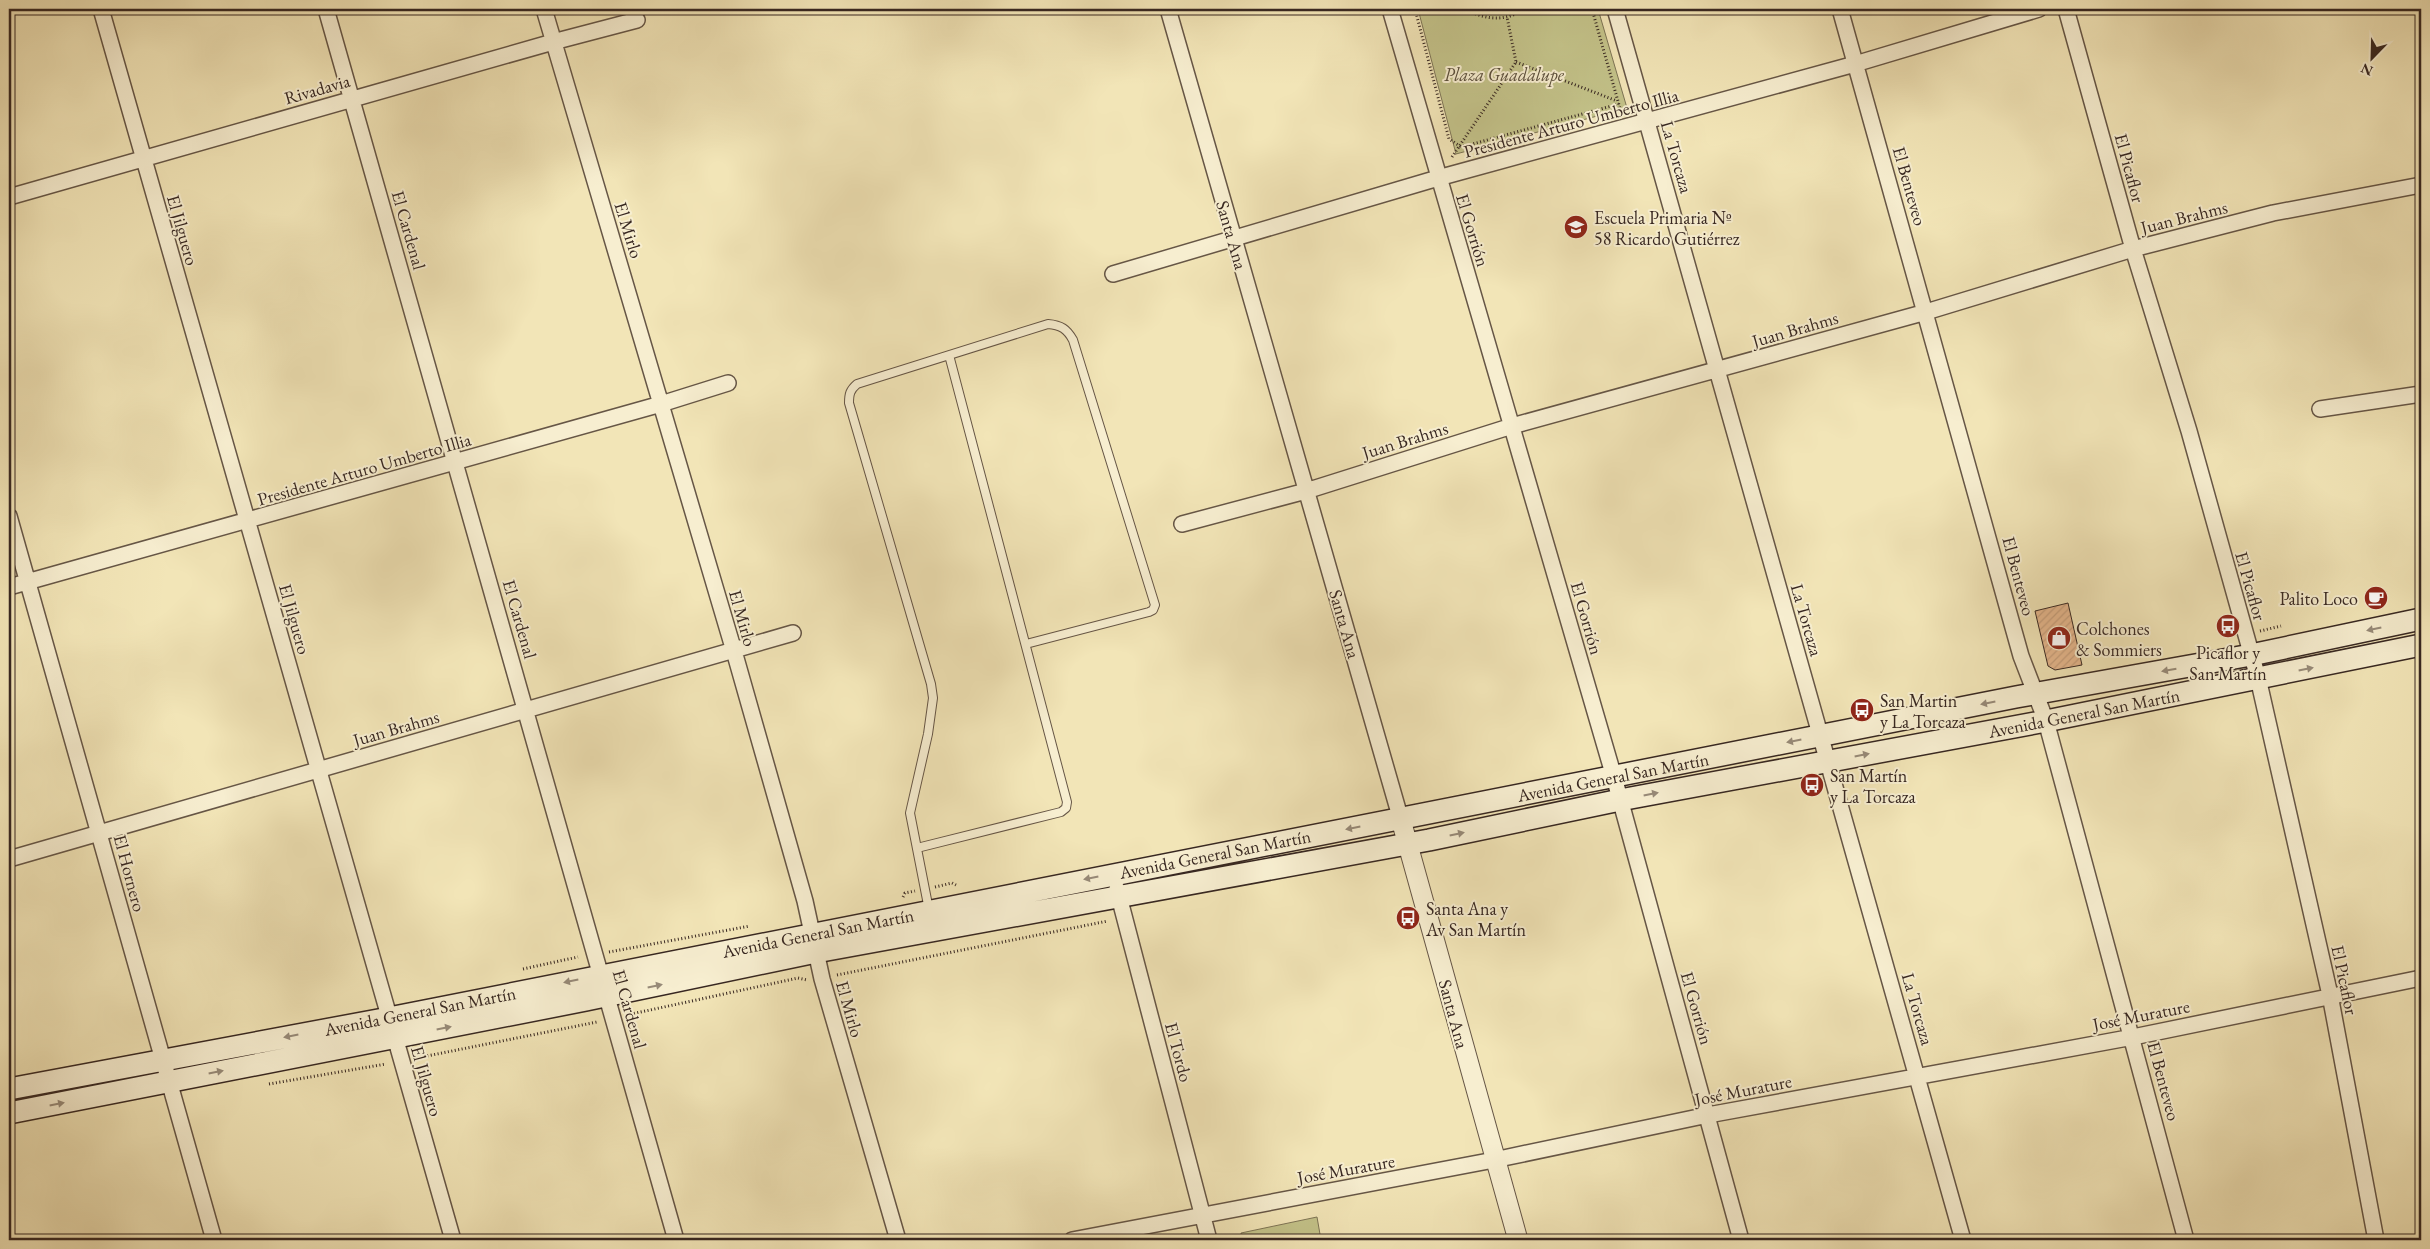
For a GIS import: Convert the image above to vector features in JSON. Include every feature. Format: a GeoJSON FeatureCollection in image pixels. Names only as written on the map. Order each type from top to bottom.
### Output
{"type":"FeatureCollection","features":[{"type":"Feature","properties":{"kind":"main road","name":"Avenida General San Martín"},"geometry":{"type":"LineString","coordinates":[[9,1113],[170,1080],[392,1028],[600,975],[814,943],[932,920],[1114,874],[1401,820],[1614,776],[2036,694],[2251,655],[2421,619]]}},
{"type":"Feature","properties":{"kind":"main road","name":"Avenida General San Martín"},"geometry":{"type":"LineString","coordinates":[[932,920],[1118,895],[1409,843],[1828,760],[2046,721],[2421,646]]}},
{"type":"Feature","properties":{"kind":"main road","name":"Avenida General San Martín"},"geometry":{"type":"LineString","coordinates":[[9,1089],[164,1060],[607,996],[814,943]]}},
{"type":"Feature","properties":{"kind":"street","name":"El Jilguero"},"geometry":{"type":"LineString","coordinates":[[101,9],[453,1240]]}},
{"type":"Feature","properties":{"kind":"street","name":"El Cardenal"},"geometry":{"type":"LineString","coordinates":[[326,9],[676,1240]]}},
{"type":"Feature","properties":{"kind":"street","name":"El Mirlo"},"geometry":{"type":"LineString","coordinates":[[544,9],[734,652],[898,1240]]}},
{"type":"Feature","properties":{"kind":"street","name":"Santa Ana"},"geometry":{"type":"LineString","coordinates":[[1168,9],[1409,843],[1494,1160],[1518,1240]]}},
{"type":"Feature","properties":{"kind":"street","name":"El Gorrión"},"geometry":{"type":"LineString","coordinates":[[1390,9],[1614,776],[1741,1240]]}},
{"type":"Feature","properties":{"kind":"street","name":"La Torcaza"},"geometry":{"type":"LineString","coordinates":[[1615,9],[1963,1240]]}},
{"type":"Feature","properties":{"kind":"street","name":"El Benteveo"},"geometry":{"type":"LineString","coordinates":[[1840,9],[2021,656],[2046,721],[2133,1037],[2186,1240]]}},
{"type":"Feature","properties":{"kind":"street","name":"Presidente Arturo Umberto Illia"},"geometry":{"type":"LineString","coordinates":[[1114,274],[1438,178],[1647,123],[2039,9]]}},
{"type":"Feature","properties":{"kind":"street","name":"El Picaflor"},"geometry":{"type":"LineString","coordinates":[[2066,9],[2133,249],[2189,431],[2258,678],[2330,995],[2376,1240]]}},
{"type":"Feature","properties":{"kind":"street","name":"Rivadavia"},"geometry":{"type":"LineString","coordinates":[[9,197],[553,42],[637,20]]}},
{"type":"Feature","properties":{"kind":"street","name":"Juan Brahms"},"geometry":{"type":"LineString","coordinates":[[1182,524],[1306,491],[1512,426],[1718,371],[1926,312],[2133,249],[2273,213],[2421,184]]}},
{"type":"Feature","properties":{"kind":"street","name":"Presidente Arturo Umberto Illia"},"geometry":{"type":"LineString","coordinates":[[9,587],[247,522],[661,404],[728,383]]}},
{"type":"Feature","properties":{"kind":"street"},"geometry":{"type":"LineString","coordinates":[[2320,409],[2421,394]]}},
{"type":"Feature","properties":{"kind":"street","name":"El Hornero"},"geometry":{"type":"LineString","coordinates":[[9,516],[214,1240]]}},
{"type":"Feature","properties":{"kind":"street","name":"Juan Brahms"},"geometry":{"type":"LineString","coordinates":[[9,859],[734,652],[793,633]]}},
{"type":"Feature","properties":{"kind":"street","name":"El Tordo"},"geometry":{"type":"LineString","coordinates":[[1114,874],[1209,1240]]}},
{"type":"Feature","properties":{"kind":"street","name":"José Murature"},"geometry":{"type":"LineString","coordinates":[[1072,1240],[1494,1160],[1708,1115],[2133,1037],[2330,995],[2421,978]]}},
{"type":"Feature","properties":{"kind":"lane"},"geometry":{"type":"LineString","coordinates":[[932,920],[910,813],[928,734],[933,698],[931,684],[851,412],[849,395],[851,389],[857,384],[1048,324],[1059,325],[1068,331],[1155,606],[1149,612],[1026,644]]}},
{"type":"Feature","properties":{"kind":"lane"},"geometry":{"type":"LineString","coordinates":[[917,848],[1061,812],[1066,808],[1067,802],[950,355]]}},
{"type":"Feature","properties":{"kind":"path"},"geometry":{"type":"LineString","coordinates":[[1415,9],[1448,139],[1460,146],[1618,103]]}},
{"type":"Feature","properties":{"kind":"path"},"geometry":{"type":"LineString","coordinates":[[1466,9],[1487,18],[1506,17],[1524,9]]}},
{"type":"Feature","properties":{"kind":"path"},"geometry":{"type":"LineString","coordinates":[[1592,9],[1626,128]]}},
{"type":"Feature","properties":{"kind":"path"},"geometry":{"type":"LineString","coordinates":[[1438,178],[1516,62],[1506,17]]}},
{"type":"Feature","properties":{"kind":"path"},"geometry":{"type":"LineString","coordinates":[[1516,62],[1618,103]]}},
{"type":"Feature","properties":{"kind":"green space","name":"Plaza Guadalupe"},"geometry":{"type":"Polygon","coordinates":[[[1418,9],[1598,9],[1627,108],[1456,154],[1418,9]]]}},
{"type":"Feature","properties":{"kind":"green space"},"geometry":{"type":"Polygon","coordinates":[[[1317,1217],[1321,1240],[1242,1240],[1241,1233],[1317,1217]]]}},
{"type":"Feature","properties":{"kind":"building","name":"Colchones & Sommiers"},"geometry":{"type":"Polygon","coordinates":[[[2068,603],[2082,665],[2055,670],[2048,666],[2035,611],[2068,603]]]}},
{"type":"Feature","properties":{"kind":"place","name":"Escuela Primaria Nº 58 Ricardo Gutiérrez"},"geometry":{"type":"Point","coordinates":[1576,227]}},
{"type":"Feature","properties":{"kind":"place","name":"Palito Loco"},"geometry":{"type":"Point","coordinates":[2376,598]}},
{"type":"Feature","properties":{"kind":"place","name":"Picaflor y San Martín"},"geometry":{"type":"Point","coordinates":[2228,626]}},
{"type":"Feature","properties":{"kind":"place","name":"Colchones & Sommiers"},"geometry":{"type":"Point","coordinates":[2059,638]}},
{"type":"Feature","properties":{"kind":"place","name":"San Martin y La Torcaza"},"geometry":{"type":"Point","coordinates":[1862,710]}},
{"type":"Feature","properties":{"kind":"place","name":"San Martín y La Torcaza"},"geometry":{"type":"Point","coordinates":[1812,785]}},
{"type":"Feature","properties":{"kind":"place","name":"Santa Ana y Av San Martín"},"geometry":{"type":"Point","coordinates":[1408,918]}}]}
